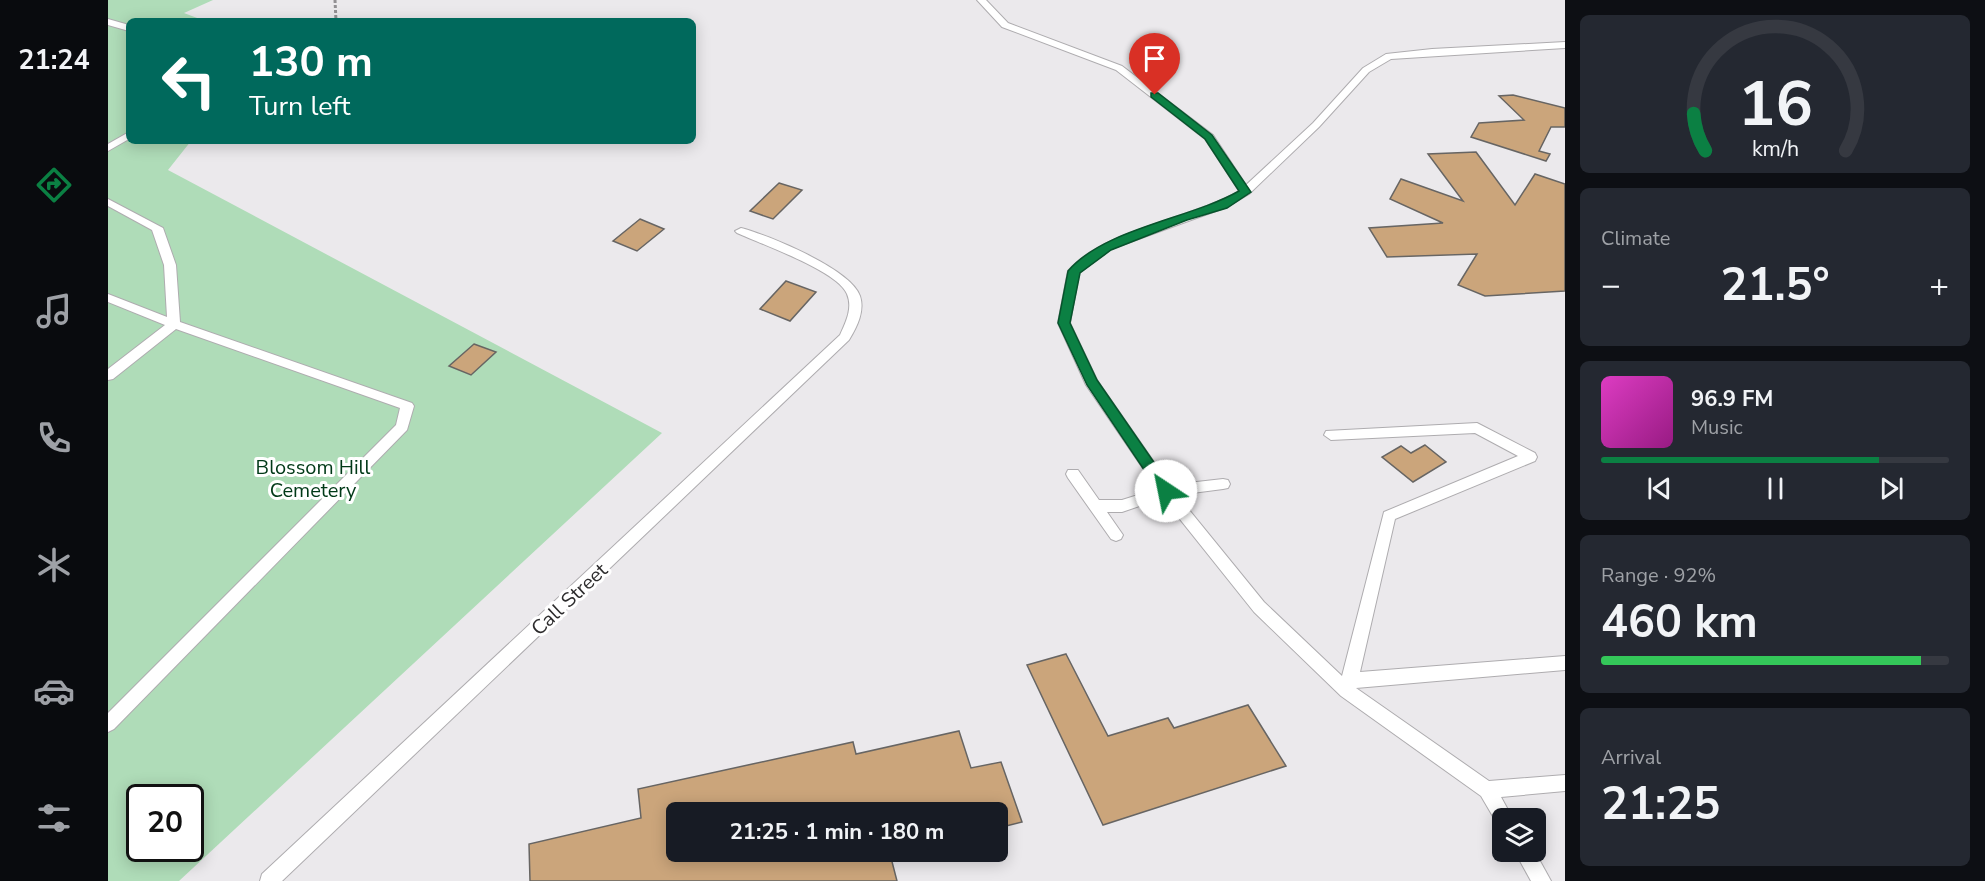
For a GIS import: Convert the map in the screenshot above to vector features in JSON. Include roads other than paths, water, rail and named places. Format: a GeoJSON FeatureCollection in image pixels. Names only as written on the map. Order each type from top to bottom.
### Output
{"type":"FeatureCollection","features":[{"type":"Feature","properties":{"kind":"lane"},"geometry":{"type":"LineString","coordinates":[[981,0],[1005,25],[1119,68],[1209,137],[1245,192]]}},
{"type":"Feature","properties":{"kind":"lane"},"geometry":{"type":"LineString","coordinates":[[108,22],[126,27]]}},
{"type":"Feature","properties":{"kind":"lane"},"geometry":{"type":"LineString","coordinates":[[1498,808],[1487,790],[1348,686],[1259,607],[1166,491],[1091,382],[1064,323],[1074,271],[1107,247],[1223,205],[1245,192],[1316,125],[1366,70],[1389,56],[1432,51],[1565,45]]}},
{"type":"Feature","properties":{"kind":"lane"},"geometry":{"type":"LineString","coordinates":[[108,148],[126,137]]}},
{"type":"Feature","properties":{"kind":"lane"},"geometry":{"type":"LineString","coordinates":[[108,202],[157,228],[170,265],[174,324]]}},
{"type":"Feature","properties":{"kind":"lane","name":"Call Street"},"geometry":{"type":"LineString","coordinates":[[269,881],[844,337],[855,320],[856,308],[853,294],[845,282],[832,271],[741,231]]}},
{"type":"Feature","properties":{"kind":"lane"},"geometry":{"type":"LineString","coordinates":[[108,298],[174,324],[407,406],[402,427],[108,724]]}},
{"type":"Feature","properties":{"kind":"lane"},"geometry":{"type":"LineString","coordinates":[[108,376],[174,324]]}},
{"type":"Feature","properties":{"kind":"lane"},"geometry":{"type":"LineString","coordinates":[[1331,435],[1477,428],[1530,457],[1389,516],[1348,686]]}},
{"type":"Feature","properties":{"kind":"lane"},"geometry":{"type":"LineString","coordinates":[[1073,474],[1116,535]]}},
{"type":"Feature","properties":{"kind":"lane"},"geometry":{"type":"LineString","coordinates":[[1095,506],[1122,506],[1166,491],[1223,484]]}},
{"type":"Feature","properties":{"kind":"lane"},"geometry":{"type":"LineString","coordinates":[[1348,686],[1565,663]]}},
{"type":"Feature","properties":{"kind":"lane"},"geometry":{"type":"LineString","coordinates":[[1487,790],[1565,783]]}},
{"type":"Feature","properties":{"kind":"lane"},"geometry":{"type":"LineString","coordinates":[[1530,862],[1542,881]]}},
{"type":"Feature","properties":{"kind":"park label","name":"Blossom Hill Cemetery"},"geometry":{"type":"Point","coordinates":[313,478]}}]}
